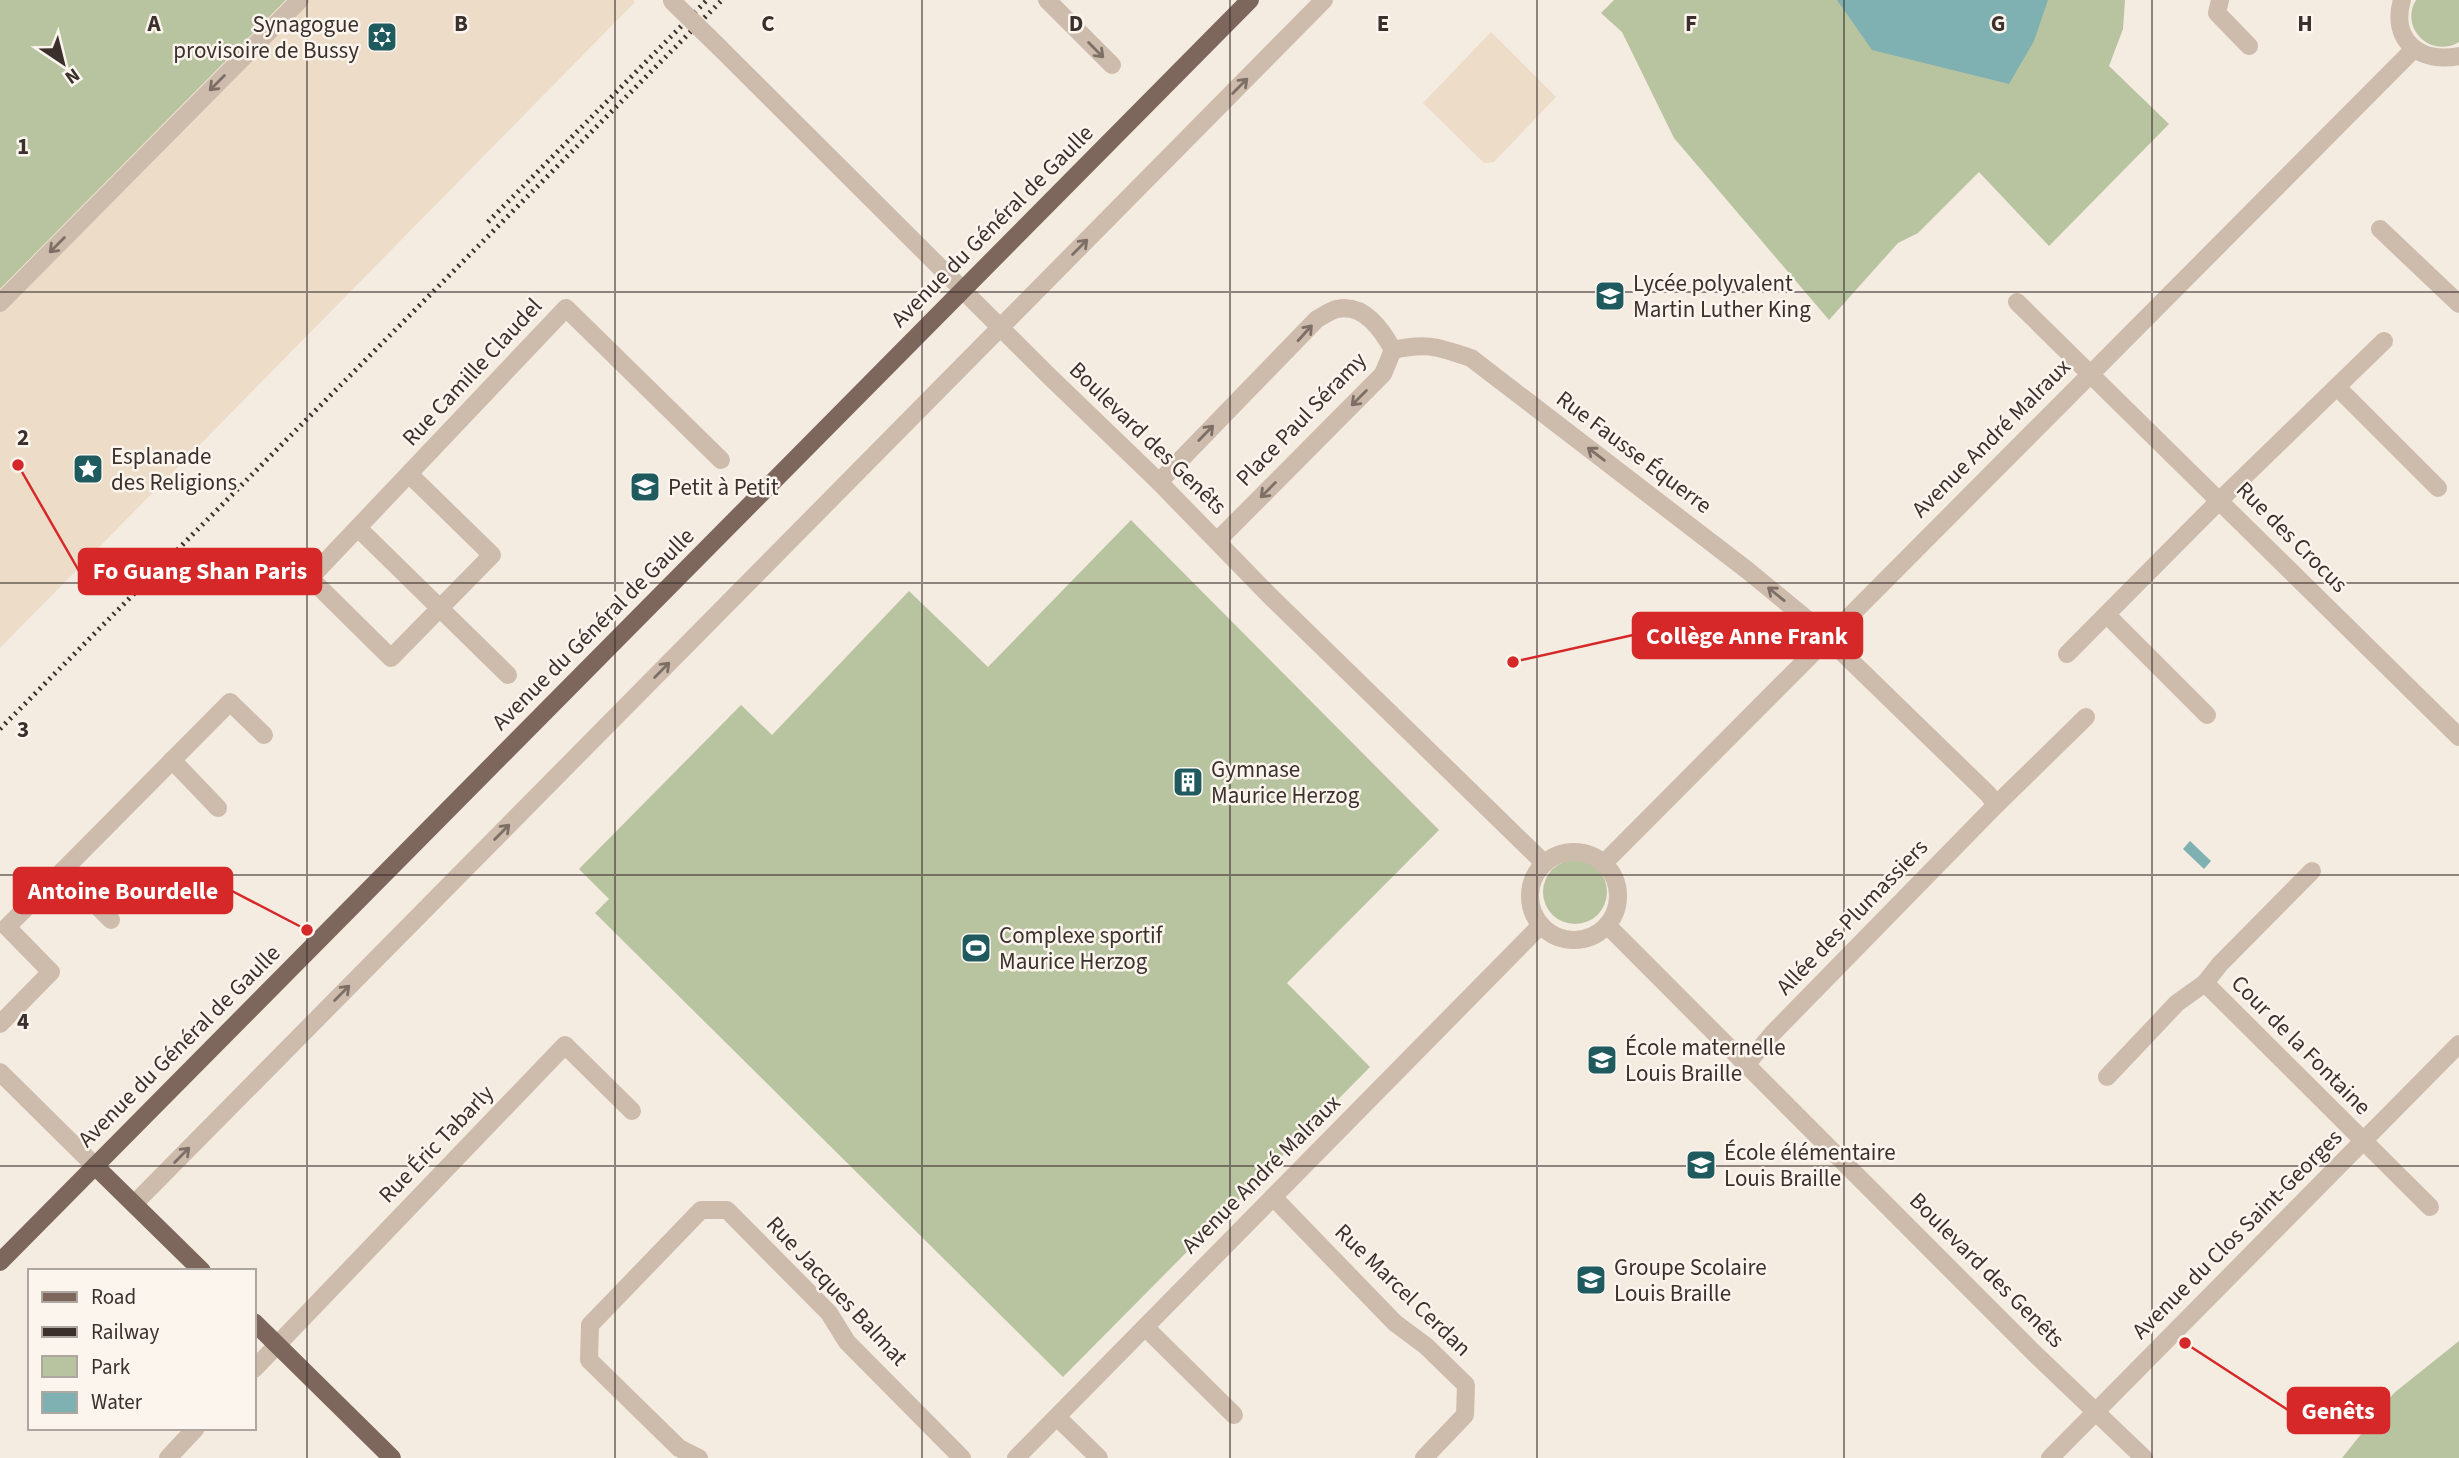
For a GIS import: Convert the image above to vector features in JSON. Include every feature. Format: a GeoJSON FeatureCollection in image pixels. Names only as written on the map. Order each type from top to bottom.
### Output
{"type":"FeatureCollection","features":[{"type":"Feature","properties":{"kind":"main road","name":"Avenue du Général de Gaulle"},"geometry":{"type":"LineString","coordinates":[[0,1262],[1250,0]]}},
{"type":"Feature","properties":{"kind":"main road"},"geometry":{"type":"LineString","coordinates":[[95,1166],[200,1269]]}},
{"type":"Feature","properties":{"kind":"main road"},"geometry":{"type":"LineString","coordinates":[[256,1324],[392,1458]]}},
{"type":"Feature","properties":{"kind":"street"},"geometry":{"type":"LineString","coordinates":[[0,303],[300,0]]}},
{"type":"Feature","properties":{"kind":"street","name":"Boulevard des Genêts"},"geometry":{"type":"LineString","coordinates":[[672,0],[1000,328],[1159,482],[1270,596],[1544,863]]}},
{"type":"Feature","properties":{"kind":"street"},"geometry":{"type":"LineString","coordinates":[[1047,0],[1112,65]]}},
{"type":"Feature","properties":{"kind":"street"},"geometry":{"type":"LineString","coordinates":[[134,1204],[1324,0]]}},
{"type":"Feature","properties":{"kind":"street"},"geometry":{"type":"LineString","coordinates":[[2220,0],[2217,13],[2249,46]]}},
{"type":"Feature","properties":{"kind":"street"},"geometry":{"type":"LineString","coordinates":[[2402,0],[2399,20],[2401,30],[2414,48],[2427,57],[2443,59],[2459,56]]}},
{"type":"Feature","properties":{"kind":"street","name":"Avenue André Malraux"},"geometry":{"type":"LineString","coordinates":[[1604,863],[2414,48]]}},
{"type":"Feature","properties":{"kind":"street"},"geometry":{"type":"LineString","coordinates":[[2380,229],[2458,302]]}},
{"type":"Feature","properties":{"kind":"street","name":"Rue des Crocus"},"geometry":{"type":"LineString","coordinates":[[2017,302],[2459,737]]}},
{"type":"Feature","properties":{"kind":"street","name":"Rue Camille Claudel"},"geometry":{"type":"LineString","coordinates":[[409,474],[492,555],[391,658],[310,578],[566,309],[721,460]]}},
{"type":"Feature","properties":{"kind":"street","name":"Place Paul Séramy"},"geometry":{"type":"LineString","coordinates":[[1159,482],[1317,319],[1337,309],[1357,310],[1372,320],[1393,350],[1383,374],[1217,541]]}},
{"type":"Feature","properties":{"kind":"street"},"geometry":{"type":"LineString","coordinates":[[2067,654],[2384,341]]}},
{"type":"Feature","properties":{"kind":"street","name":"Rue Fausse Équerre"},"geometry":{"type":"LineString","coordinates":[[1393,350],[1415,344],[1436,346],[1471,358],[1747,570],[1828,637]]}},
{"type":"Feature","properties":{"kind":"street"},"geometry":{"type":"LineString","coordinates":[[2337,387],[2438,488]]}},
{"type":"Feature","properties":{"kind":"street"},"geometry":{"type":"LineString","coordinates":[[358,528],[508,676]]}},
{"type":"Feature","properties":{"kind":"street"},"geometry":{"type":"LineString","coordinates":[[2106,615],[2207,715]]}},
{"type":"Feature","properties":{"kind":"street"},"geometry":{"type":"LineString","coordinates":[[1828,637],[1989,794],[1996,804]]}},
{"type":"Feature","properties":{"kind":"street"},"geometry":{"type":"LineString","coordinates":[[0,1024],[51,972],[7,927],[230,702],[264,735]]}},
{"type":"Feature","properties":{"kind":"street","name":"Allée des Plumassiers"},"geometry":{"type":"LineString","coordinates":[[1745,1066],[1773,1033],[1996,804],[2086,717]]}},
{"type":"Feature","properties":{"kind":"street"},"geometry":{"type":"LineString","coordinates":[[172,760],[218,808]]}},
{"type":"Feature","properties":{"kind":"street"},"geometry":{"type":"LineString","coordinates":[[1566,852],[1577,852],[1591,855],[1604,863],[1617,886],[1618,900],[1615,914],[1607,925],[1581,940],[1552,934],[1541,925],[1533,914],[1530,888],[1535,874],[1544,863],[1566,852]]}},
{"type":"Feature","properties":{"kind":"street"},"geometry":{"type":"LineString","coordinates":[[62,871],[111,920]]}},
{"type":"Feature","properties":{"kind":"street","name":"Cour de la Fontaine"},"geometry":{"type":"LineString","coordinates":[[2107,1077],[2177,1003],[2205,983],[2220,964],[2312,871]]}},
{"type":"Feature","properties":{"kind":"street","name":"Avenue André Malraux"},"geometry":{"type":"LineString","coordinates":[[1016,1458],[1541,925]]}},
{"type":"Feature","properties":{"kind":"street","name":"Boulevard des Genêts"},"geometry":{"type":"LineString","coordinates":[[1607,925],[1745,1066],[2144,1458]]}},
{"type":"Feature","properties":{"kind":"street","name":"Cour de la Fontaine"},"geometry":{"type":"LineString","coordinates":[[2205,983],[2430,1207]]}},
{"type":"Feature","properties":{"kind":"street","name":"Avenue du Clos Saint-Georges"},"geometry":{"type":"LineString","coordinates":[[2050,1458],[2459,1044]]}},
{"type":"Feature","properties":{"kind":"street","name":"Rue Éric Tabarly"},"geometry":{"type":"LineString","coordinates":[[277,1345],[565,1045],[632,1111]]}},
{"type":"Feature","properties":{"kind":"street"},"geometry":{"type":"LineString","coordinates":[[0,1072],[95,1166]]}},
{"type":"Feature","properties":{"kind":"street","name":"Rue Marcel Cerdan"},"geometry":{"type":"LineString","coordinates":[[1273,1197],[1395,1323],[1426,1346],[1466,1385],[1465,1415],[1424,1458]]}},
{"type":"Feature","properties":{"kind":"street","name":"Rue Jacques Balmat"},"geometry":{"type":"LineString","coordinates":[[699,1458],[679,1448],[589,1360],[590,1325],[701,1210],[727,1210],[829,1313],[847,1342],[962,1458]]}},
{"type":"Feature","properties":{"kind":"street"},"geometry":{"type":"LineString","coordinates":[[1145,1327],[1234,1415]]}},
{"type":"Feature","properties":{"kind":"street"},"geometry":{"type":"LineString","coordinates":[[256,1367],[277,1345]]}},
{"type":"Feature","properties":{"kind":"street"},"geometry":{"type":"LineString","coordinates":[[1057,1417],[1099,1458]]}},
{"type":"Feature","properties":{"kind":"street"},"geometry":{"type":"LineString","coordinates":[[168,1458],[195,1430]]}},
{"type":"Feature","properties":{"kind":"green space"},"geometry":{"type":"Polygon","coordinates":[[[0,0],[286,0],[0,289],[0,0]]]}},
{"type":"Feature","properties":{"kind":"green space"},"geometry":{"type":"Polygon","coordinates":[[[1614,0],[2125,0],[2123,29],[2109,66],[2169,124],[2049,246],[1979,172],[1918,233],[1898,243],[1829,320],[1674,138],[1622,32],[1601,13],[1614,0]]]}},
{"type":"Feature","properties":{"kind":"green space"},"geometry":{"type":"Polygon","coordinates":[[[2416,0],[2459,0],[2459,42],[2438,47],[2421,38],[2412,21],[2416,0]]]}},
{"type":"Feature","properties":{"kind":"green space","name":"Complexe sportif Maurice Herzog"},"geometry":{"type":"Polygon","coordinates":[[[1131,520],[1439,830],[1287,983],[1370,1067],[1063,1377],[595,913],[609,899],[579,869],[741,705],[772,735],[909,591],[988,667],[1131,520]]]}},
{"type":"Feature","properties":{"kind":"green space"},"geometry":{"type":"Polygon","coordinates":[[[1569,860],[1581,860],[1598,869],[1605,880],[1605,904],[1598,915],[1581,924],[1569,924],[1557,919],[1548,910],[1543,898],[1543,886],[1548,874],[1557,865],[1569,860]]]}},
{"type":"Feature","properties":{"kind":"green space"},"geometry":{"type":"Polygon","coordinates":[[[2459,1341],[2459,1458],[2342,1458],[2394,1393],[2459,1341]]]}},
{"type":"Feature","properties":{"kind":"shaded area","name":"Esplanade des Religions"},"geometry":{"type":"Polygon","coordinates":[[[286,0],[635,2],[0,648],[0,289],[286,0]]]}},
{"type":"Feature","properties":{"kind":"shaded area"},"geometry":{"type":"Polygon","coordinates":[[[1491,32],[1556,97],[1494,162],[1484,163],[1423,103],[1491,32]]]}},
{"type":"Feature","properties":{"kind":"water"},"geometry":{"type":"Polygon","coordinates":[[[1837,0],[2048,0],[2034,41],[2009,84],[1872,50],[1837,0]]]}},
{"type":"Feature","properties":{"kind":"water"},"geometry":{"type":"Polygon","coordinates":[[[2190,841],[2211,861],[2204,869],[2183,849],[2190,841]]]}},
{"type":"Feature","properties":{"kind":"railway"},"geometry":{"type":"LineString","coordinates":[[488,222],[707,0]]}},
{"type":"Feature","properties":{"kind":"railway"},"geometry":{"type":"LineString","coordinates":[[0,729],[722,0]]}},
{"type":"Feature","properties":{"kind":"place","name":"Synagogue provisoire de Bussy"},"geometry":{"type":"Point","coordinates":[382,37]}},
{"type":"Feature","properties":{"kind":"place","name":"Lycée polyvalent Martin Luther King"},"geometry":{"type":"Point","coordinates":[1610,296]}},
{"type":"Feature","properties":{"kind":"place","name":"Fo Guang Shan Paris"},"geometry":{"type":"Point","coordinates":[18,465]}},
{"type":"Feature","properties":{"kind":"place","name":"Esplanade des Religions"},"geometry":{"type":"Point","coordinates":[88,469]}},
{"type":"Feature","properties":{"kind":"place","name":"Petit à Petit"},"geometry":{"type":"Point","coordinates":[645,487]}},
{"type":"Feature","properties":{"kind":"place","name":"Collège Anne Frank"},"geometry":{"type":"Point","coordinates":[1513,662]}},
{"type":"Feature","properties":{"kind":"place","name":"Gymnase Maurice Herzog"},"geometry":{"type":"Point","coordinates":[1188,782]}},
{"type":"Feature","properties":{"kind":"place","name":"Antoine Bourdelle"},"geometry":{"type":"Point","coordinates":[307,930]}},
{"type":"Feature","properties":{"kind":"place","name":"Complexe sportif Maurice Herzog"},"geometry":{"type":"Point","coordinates":[976,948]}},
{"type":"Feature","properties":{"kind":"place","name":"École maternelle Louis Braille"},"geometry":{"type":"Point","coordinates":[1602,1060]}},
{"type":"Feature","properties":{"kind":"place","name":"École élémentaire Louis Braille"},"geometry":{"type":"Point","coordinates":[1701,1165]}},
{"type":"Feature","properties":{"kind":"place","name":"Groupe Scolaire Louis Braille"},"geometry":{"type":"Point","coordinates":[1591,1280]}},
{"type":"Feature","properties":{"kind":"place","name":"Genêts"},"geometry":{"type":"Point","coordinates":[2185,1343]}}]}
